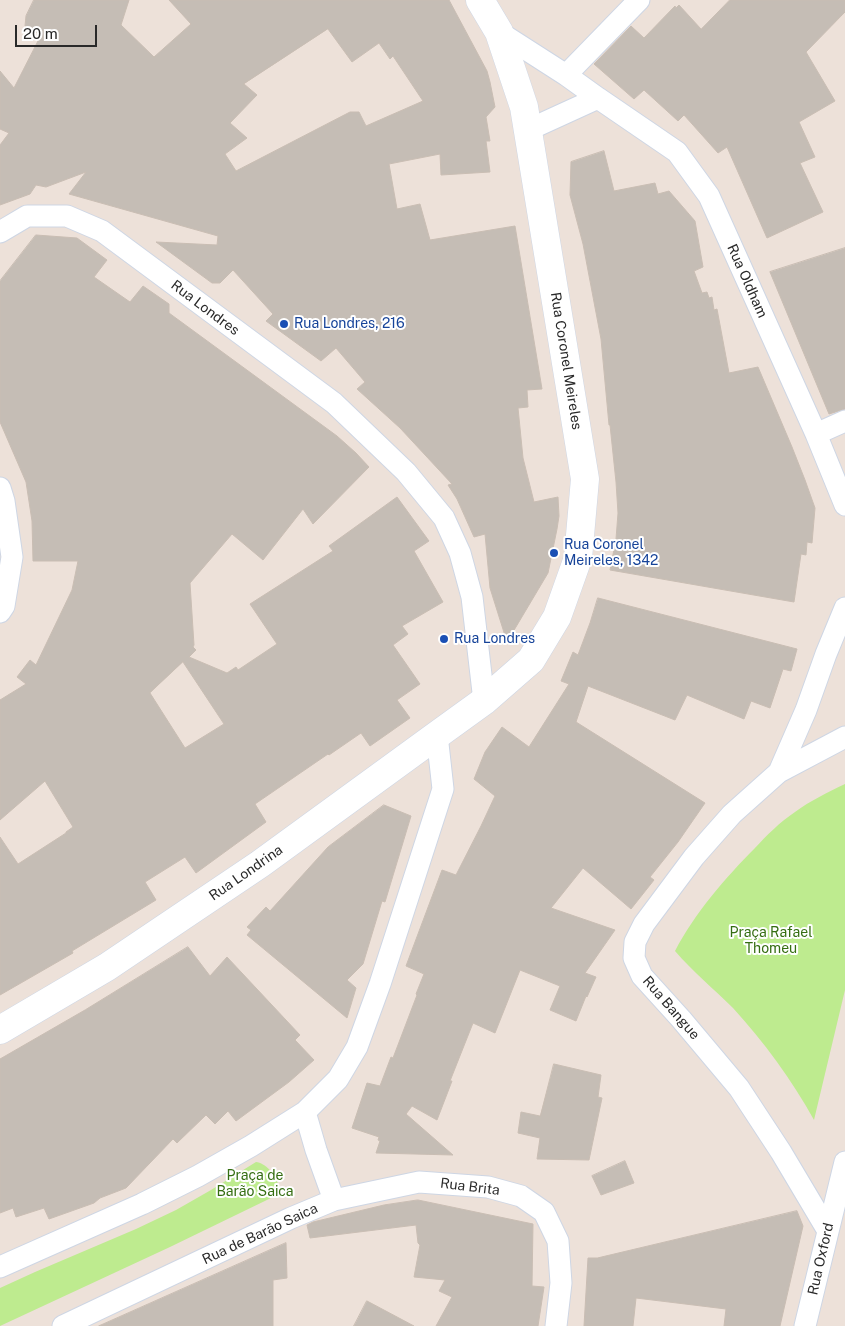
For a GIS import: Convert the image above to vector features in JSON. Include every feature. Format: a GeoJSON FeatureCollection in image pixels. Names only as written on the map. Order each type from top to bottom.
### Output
{"type":"FeatureCollection","features":[{"type":"Feature","properties":{"kind":"street","name":"Rua Coronel Meireles"},"geometry":{"type":"LineString","coordinates":[[480,0],[499,32],[524,107],[585,479],[578,558],[557,617],[531,660],[484,700]]}},
{"type":"Feature","properties":{"kind":"street"},"geometry":{"type":"LineString","coordinates":[[566,75],[639,0]]}},
{"type":"Feature","properties":{"kind":"street","name":"Rua Oldham"},"geometry":{"type":"LineString","coordinates":[[499,32],[566,75],[677,152],[709,196],[816,434],[845,505]]}},
{"type":"Feature","properties":{"kind":"street"},"geometry":{"type":"LineString","coordinates":[[528,130],[598,98]]}},
{"type":"Feature","properties":{"kind":"street","name":"Rua Londres"},"geometry":{"type":"LineString","coordinates":[[0,232],[27,216],[67,216],[102,231],[334,404],[406,472],[444,518],[460,553],[472,597],[484,700]]}},
{"type":"Feature","properties":{"kind":"street"},"geometry":{"type":"LineString","coordinates":[[816,434],[845,421]]}},
{"type":"Feature","properties":{"kind":"street"},"geometry":{"type":"LineString","coordinates":[[0,488],[4,501],[12,557],[4,606],[0,612]]}},
{"type":"Feature","properties":{"kind":"street","name":"Rua Bangue"},"geometry":{"type":"LineString","coordinates":[[779,772],[806,710],[845,608]]}},
{"type":"Feature","properties":{"kind":"street","name":"Rua Londrina"},"geometry":{"type":"LineString","coordinates":[[0,1030],[107,967],[260,864],[484,700]]}},
{"type":"Feature","properties":{"kind":"street"},"geometry":{"type":"LineString","coordinates":[[0,1267],[85,1230],[198,1176],[305,1112],[338,1079],[357,1048],[380,984],[443,789],[437,735]]}},
{"type":"Feature","properties":{"kind":"street","name":"Rua Bangue"},"geometry":{"type":"LineString","coordinates":[[828,1231],[739,1088],[642,976],[634,958],[635,942],[644,924],[694,857],[732,814],[779,772],[845,737]]}},
{"type":"Feature","properties":{"kind":"street","name":"Rua de Barão Saica"},"geometry":{"type":"LineString","coordinates":[[64,1326],[291,1218],[334,1200],[305,1112]]}},
{"type":"Feature","properties":{"kind":"street","name":"Rua Oxford"},"geometry":{"type":"LineString","coordinates":[[805,1326],[845,1162]]}},
{"type":"Feature","properties":{"kind":"street","name":"Rua Brita"},"geometry":{"type":"LineString","coordinates":[[334,1200],[419,1182],[488,1187],[521,1196],[544,1212],[558,1241],[561,1283],[556,1326]]}},
{"type":"Feature","properties":{"kind":"green space","name":"Praça Rafael Thomeu"},"geometry":{"type":"Polygon","coordinates":[[[845,784],[845,990],[814,1120],[787,1076],[756,1034],[733,1008],[675,951],[691,923],[711,896],[769,834],[801,808],[845,784]]]}},
{"type":"Feature","properties":{"kind":"green space","name":"Praça de Barão Saica"},"geometry":{"type":"Polygon","coordinates":[[[256,1162],[273,1173],[277,1180],[277,1193],[271,1198],[0,1326],[0,1288],[176,1210],[256,1162]]]}},
{"type":"Feature","properties":{"kind":"building"},"geometry":{"type":"Polygon","coordinates":[[[34,0],[129,0],[121,25],[154,57],[191,24],[169,0],[449,0],[487,71],[490,82],[495,107],[486,117],[490,141],[486,141],[490,172],[441,175],[440,154],[389,164],[397,209],[420,204],[430,240],[515,226],[542,389],[527,390],[528,407],[518,408],[523,458],[534,502],[558,497],[559,516],[548,573],[507,642],[490,588],[485,534],[474,537],[457,499],[448,485],[452,484],[400,428],[357,389],[365,382],[336,348],[321,361],[266,321],[273,314],[233,270],[220,283],[212,283],[156,242],[217,245],[218,236],[69,194],[86,172],[46,187],[36,185],[30,194],[0,205],[0,145],[9,133],[0,129],[0,71],[14,88],[41,35],[25,26],[26,16],[34,0]],[[328,29],[244,84],[257,95],[230,123],[247,138],[225,154],[236,171],[350,112],[359,112],[366,126],[423,101],[393,56],[390,59],[379,43],[352,62],[328,29]]]}},
{"type":"Feature","properties":{"kind":"building"},"geometry":{"type":"Polygon","coordinates":[[[730,0],[845,0],[845,12],[806,52],[835,101],[799,122],[815,157],[800,163],[823,212],[767,238],[727,147],[718,153],[684,115],[678,121],[644,90],[634,99],[594,64],[631,26],[644,38],[675,6],[676,8],[679,5],[701,29],[730,0]]]}},
{"type":"Feature","properties":{"kind":"building"},"geometry":{"type":"Polygon","coordinates":[[[604,151],[614,191],[655,183],[658,194],[669,191],[695,221],[703,267],[694,271],[702,293],[707,292],[709,298],[712,297],[714,310],[717,309],[729,373],[758,367],[792,447],[815,508],[812,543],[807,542],[806,555],[801,554],[794,602],[610,570],[616,539],[618,513],[601,339],[583,244],[570,195],[571,162],[604,151]]]}},
{"type":"Feature","properties":{"kind":"building"},"geometry":{"type":"Polygon","coordinates":[[[36,235],[77,238],[107,260],[94,277],[130,302],[143,286],[169,304],[169,313],[337,436],[369,467],[313,524],[303,509],[263,560],[232,534],[190,583],[193,647],[196,650],[189,657],[227,673],[236,667],[238,670],[277,644],[250,604],[333,551],[329,546],[397,497],[429,541],[414,551],[443,602],[402,626],[408,634],[393,645],[420,684],[397,700],[410,718],[370,746],[361,733],[328,754],[255,804],[266,822],[196,873],[185,857],[145,882],[156,900],[72,951],[73,953],[0,995],[0,837],[18,864],[73,827],[45,781],[0,820],[0,700],[26,684],[17,677],[30,660],[36,665],[72,590],[78,561],[33,561],[32,521],[26,482],[0,422],[0,281],[36,235]],[[183,662],[150,693],[185,748],[224,724],[183,662]]]}},
{"type":"Feature","properties":{"kind":"building"},"geometry":{"type":"Polygon","coordinates":[[[845,248],[845,409],[829,414],[770,272],[845,248]]]}},
{"type":"Feature","properties":{"kind":"building"},"geometry":{"type":"Polygon","coordinates":[[[598,598],[797,649],[791,671],[783,669],[770,708],[751,701],[744,719],[687,695],[675,720],[588,686],[576,722],[705,803],[678,842],[650,877],[654,880],[631,909],[583,868],[551,908],[615,930],[585,973],[596,977],[576,1021],[550,1010],[560,986],[520,970],[495,1033],[473,1023],[437,1120],[412,1106],[406,1114],[453,1155],[376,1153],[380,1141],[378,1140],[379,1137],[352,1128],[367,1083],[380,1086],[417,995],[424,974],[406,966],[442,870],[456,875],[495,796],[474,779],[485,752],[502,727],[529,747],[569,684],[561,681],[573,652],[578,655],[598,598]]]}},
{"type":"Feature","properties":{"kind":"building"},"geometry":{"type":"Polygon","coordinates":[[[384,805],[411,816],[385,902],[382,901],[363,964],[347,980],[356,988],[347,1018],[247,935],[251,930],[247,927],[266,907],[270,911],[328,847],[384,805]]]}},
{"type":"Feature","properties":{"kind":"building"},"geometry":{"type":"Polygon","coordinates":[[[188,947],[210,976],[227,957],[300,1035],[295,1040],[314,1060],[289,1082],[236,1121],[228,1111],[215,1124],[206,1115],[177,1143],[173,1139],[126,1188],[100,1198],[94,1203],[49,1219],[44,1208],[16,1217],[13,1208],[0,1213],[0,1059],[188,947]]]}},
{"type":"Feature","properties":{"kind":"building"},"geometry":{"type":"Polygon","coordinates":[[[554,1064],[601,1075],[598,1097],[602,1098],[589,1160],[537,1159],[540,1138],[518,1133],[521,1112],[540,1116],[554,1064]]]}},
{"type":"Feature","properties":{"kind":"building"},"geometry":{"type":"Polygon","coordinates":[[[625,1161],[634,1183],[601,1195],[592,1176],[625,1161]]]}},
{"type":"Feature","properties":{"kind":"building"},"geometry":{"type":"Polygon","coordinates":[[[418,1200],[533,1224],[532,1286],[544,1287],[538,1326],[436,1326],[452,1297],[439,1291],[445,1280],[414,1277],[420,1245],[418,1243],[416,1225],[310,1238],[307,1225],[313,1222],[384,1205],[418,1200]]]}},
{"type":"Feature","properties":{"kind":"building"},"geometry":{"type":"Polygon","coordinates":[[[797,1211],[803,1226],[780,1326],[724,1326],[726,1309],[636,1298],[633,1326],[584,1326],[588,1258],[597,1258],[797,1211]]]}},
{"type":"Feature","properties":{"kind":"building"},"geometry":{"type":"Polygon","coordinates":[[[286,1243],[287,1278],[273,1280],[273,1326],[99,1326],[286,1243]]]}},
{"type":"Feature","properties":{"kind":"building"},"geometry":{"type":"Polygon","coordinates":[[[367,1301],[414,1326],[354,1326],[367,1301]]]}},
{"type":"Feature","properties":{"kind":"place","name":"Rua Londres, 216"},"geometry":{"type":"Point","coordinates":[284,324]}},
{"type":"Feature","properties":{"kind":"place","name":"Rua Coronel Meireles, 1342"},"geometry":{"type":"Point","coordinates":[554,553]}},
{"type":"Feature","properties":{"kind":"place","name":"Rua Londres"},"geometry":{"type":"Point","coordinates":[444,639]}}]}
